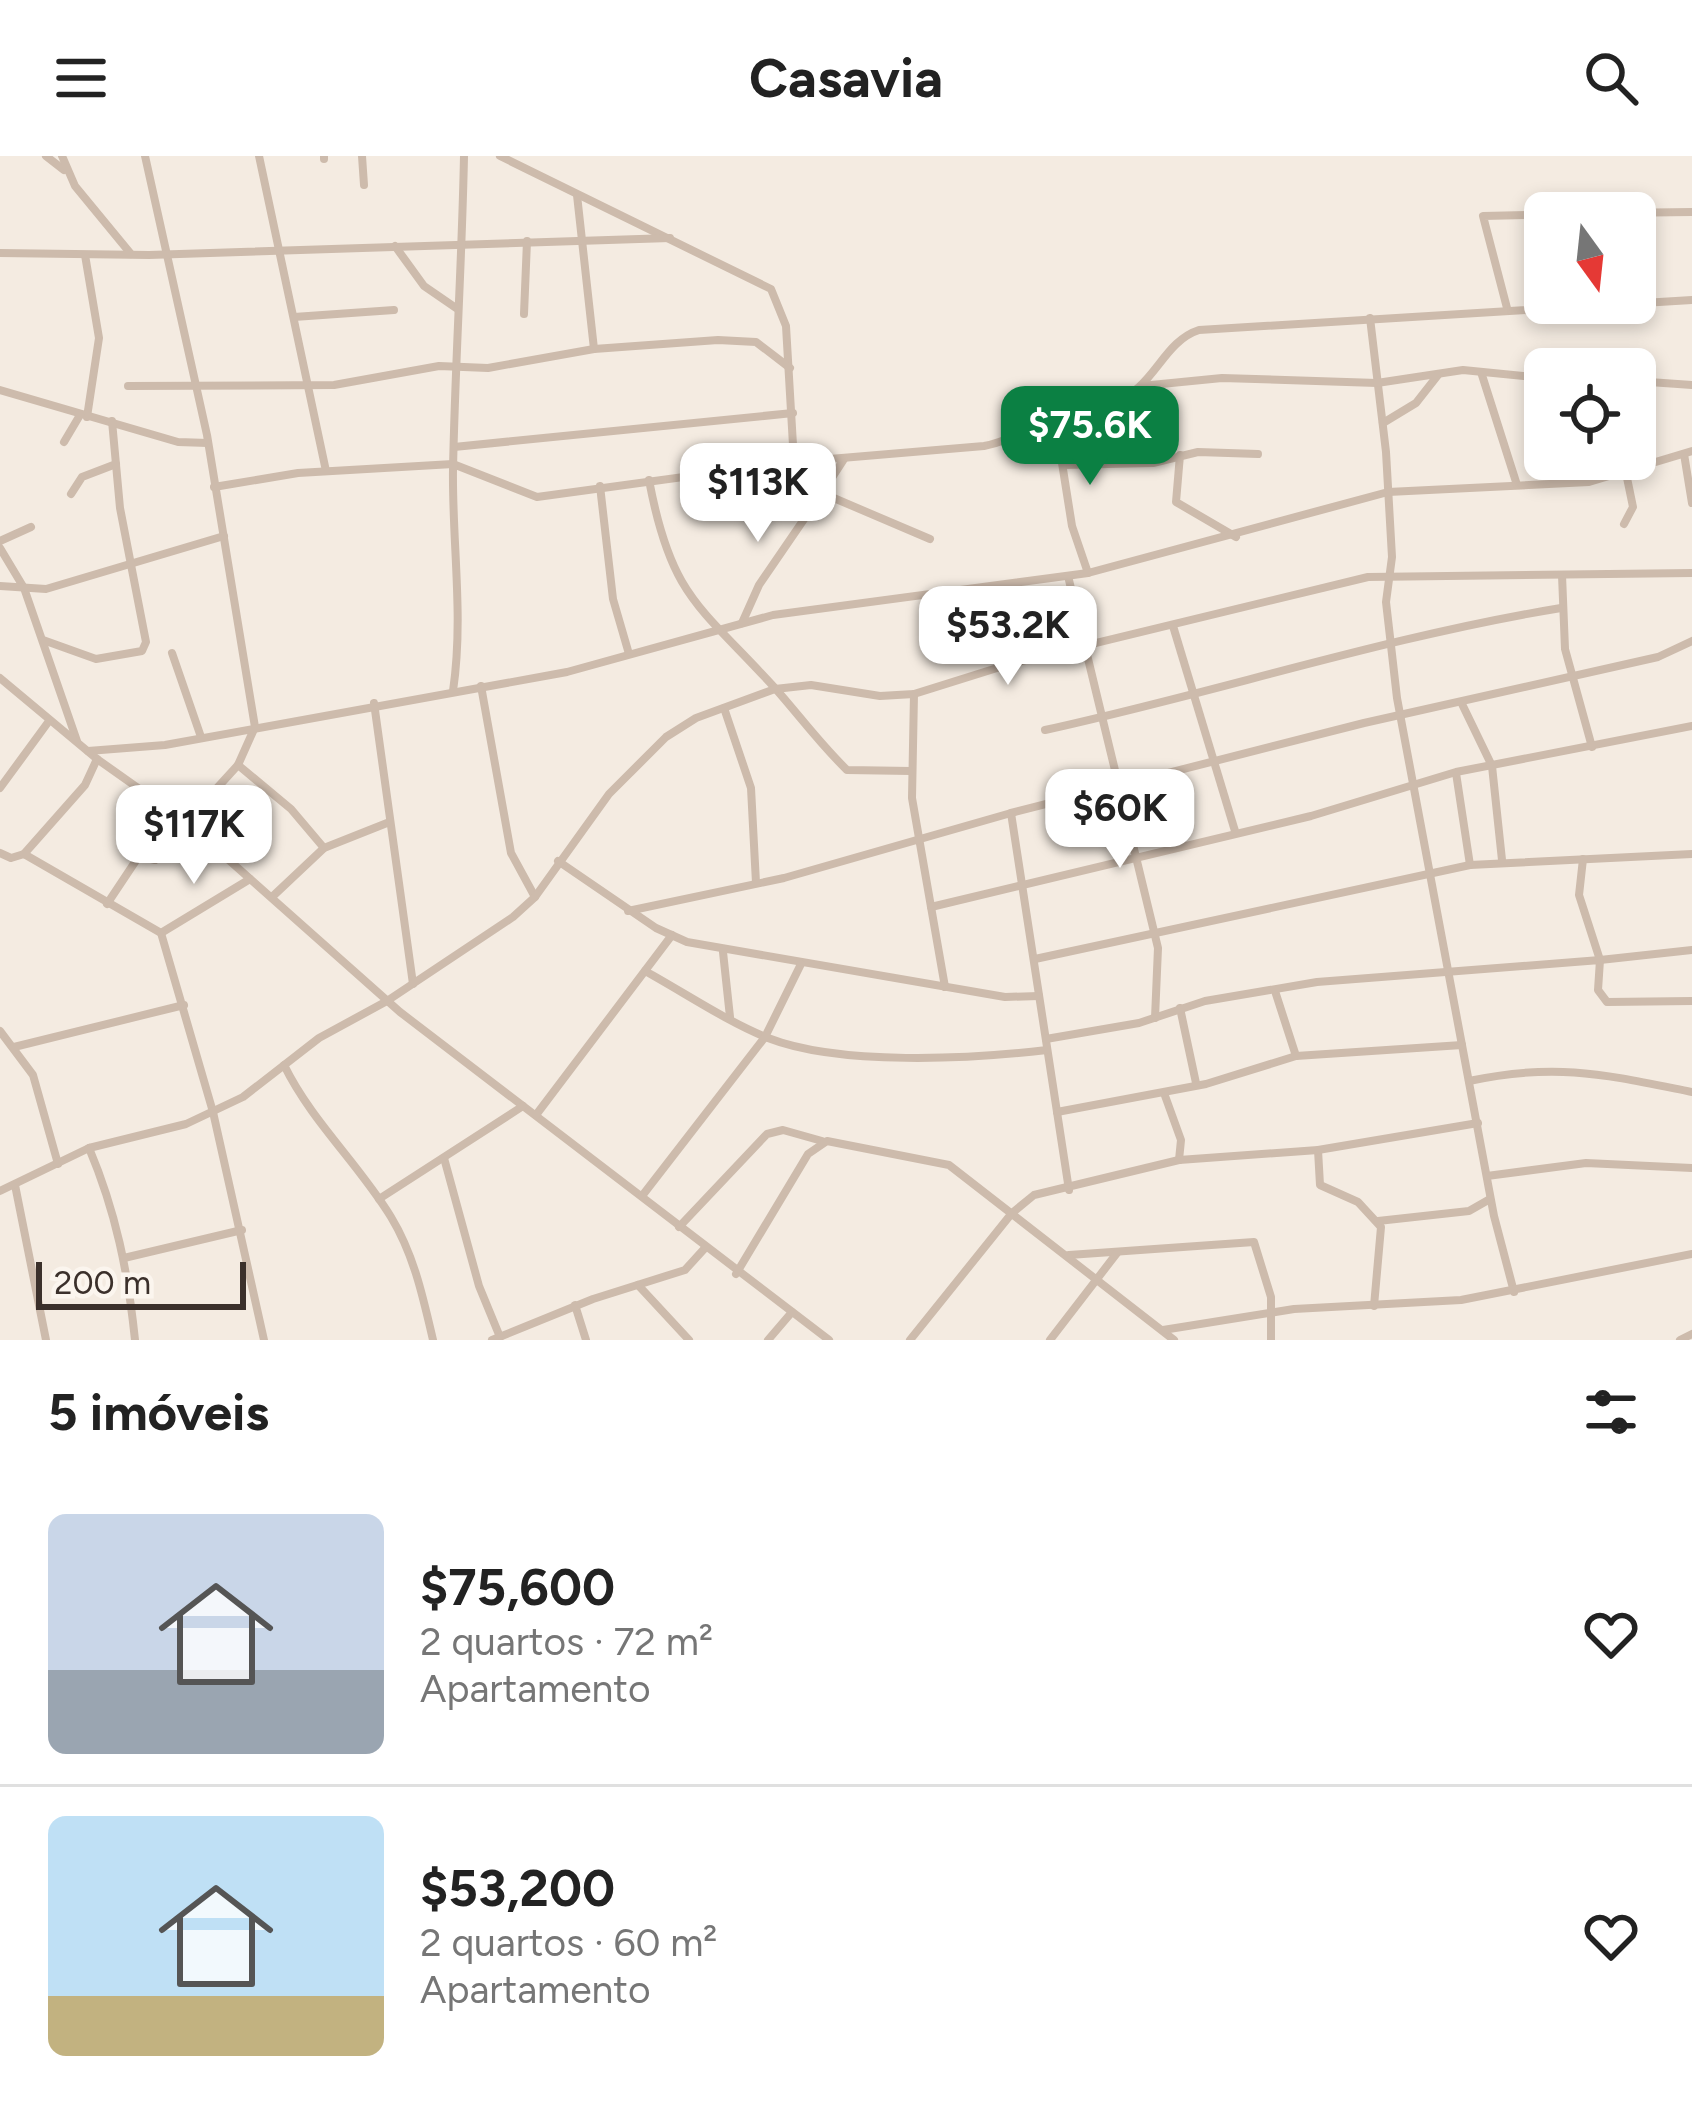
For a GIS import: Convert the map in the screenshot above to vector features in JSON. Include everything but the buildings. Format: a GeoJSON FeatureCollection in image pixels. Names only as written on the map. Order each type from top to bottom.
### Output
{"type":"FeatureCollection","features":[{"type":"Feature","properties":{"kind":"street"},"geometry":{"type":"LineString","coordinates":[[46,156],[68,174],[132,255]]}},
{"type":"Feature","properties":{"kind":"street"},"geometry":{"type":"LineString","coordinates":[[62,156],[68,174]]}},
{"type":"Feature","properties":{"kind":"street"},"geometry":{"type":"LineString","coordinates":[[145,156],[208,443],[255,728],[238,765],[186,822]]}},
{"type":"Feature","properties":{"kind":"street"},"geometry":{"type":"LineString","coordinates":[[259,156],[304,385],[326,471]]}},
{"type":"Feature","properties":{"kind":"street"},"geometry":{"type":"LineString","coordinates":[[362,156],[364,185]]}},
{"type":"Feature","properties":{"kind":"street"},"geometry":{"type":"LineString","coordinates":[[453,691],[459,591],[453,464],[456,308],[464,156]]}},
{"type":"Feature","properties":{"kind":"street"},"geometry":{"type":"LineString","coordinates":[[500,156],[771,289],[786,326],[794,462]]}},
{"type":"Feature","properties":{"kind":"street"},"geometry":{"type":"LineString","coordinates":[[577,194],[594,349]]}},
{"type":"Feature","properties":{"kind":"street"},"geometry":{"type":"LineString","coordinates":[[1656,212],[1692,212]]}},
{"type":"Feature","properties":{"kind":"street"},"geometry":{"type":"LineString","coordinates":[[1507,308],[1486,244],[1483,215],[1524,214]]}},
{"type":"Feature","properties":{"kind":"street"},"geometry":{"type":"LineString","coordinates":[[0,253],[132,255],[584,237],[670,238]]}},
{"type":"Feature","properties":{"kind":"street"},"geometry":{"type":"LineString","coordinates":[[524,314],[527,241]]}},
{"type":"Feature","properties":{"kind":"street"},"geometry":{"type":"LineString","coordinates":[[395,246],[424,286],[456,308]]}},
{"type":"Feature","properties":{"kind":"street"},"geometry":{"type":"LineString","coordinates":[[64,442],[84,416],[99,338],[85,254]]}},
{"type":"Feature","properties":{"kind":"street"},"geometry":{"type":"LineString","coordinates":[[214,487],[326,471],[453,464],[537,497],[794,462],[1012,442],[1047,423],[1091,416],[1140,386],[1176,344],[1199,330],[1692,300]]}},
{"type":"Feature","properties":{"kind":"street"},"geometry":{"type":"LineString","coordinates":[[293,317],[394,310]]}},
{"type":"Feature","properties":{"kind":"street"},"geometry":{"type":"LineString","coordinates":[[1370,318],[1388,492],[1390,644],[1491,1198],[1514,1292]]}},
{"type":"Feature","properties":{"kind":"street"},"geometry":{"type":"LineString","coordinates":[[128,386],[354,384],[420,368],[532,362],[594,349],[756,342],[790,368]]}},
{"type":"Feature","properties":{"kind":"street"},"geometry":{"type":"LineString","coordinates":[[1481,372],[1517,484]]}},
{"type":"Feature","properties":{"kind":"street"},"geometry":{"type":"LineString","coordinates":[[1140,386],[1222,378],[1377,383],[1439,374],[1524,375]]}},
{"type":"Feature","properties":{"kind":"street"},"geometry":{"type":"LineString","coordinates":[[1383,423],[1416,403],[1439,374]]}},
{"type":"Feature","properties":{"kind":"street"},"geometry":{"type":"LineString","coordinates":[[1656,382],[1692,385]]}},
{"type":"Feature","properties":{"kind":"street"},"geometry":{"type":"LineString","coordinates":[[0,390],[30,394],[84,416],[178,442],[208,443]]}},
{"type":"Feature","properties":{"kind":"street"},"geometry":{"type":"LineString","coordinates":[[454,447],[794,413]]}},
{"type":"Feature","properties":{"kind":"street"},"geometry":{"type":"LineString","coordinates":[[43,640],[96,659],[142,651],[146,642],[130,564],[112,421]]}},
{"type":"Feature","properties":{"kind":"street"},"geometry":{"type":"LineString","coordinates":[[1047,423],[1064,465],[1072,526],[1088,573]]}},
{"type":"Feature","properties":{"kind":"street"},"geometry":{"type":"LineString","coordinates":[[1656,463],[1688,453],[1692,503]]}},
{"type":"Feature","properties":{"kind":"street"},"geometry":{"type":"LineString","coordinates":[[1064,465],[1258,454]]}},
{"type":"Feature","properties":{"kind":"street"},"geometry":{"type":"LineString","coordinates":[[1180,455],[1176,502],[1236,537]]}},
{"type":"Feature","properties":{"kind":"street"},"geometry":{"type":"LineString","coordinates":[[742,623],[785,542],[845,458]]}},
{"type":"Feature","properties":{"kind":"street"},"geometry":{"type":"LineString","coordinates":[[71,494],[82,477],[116,464]]}},
{"type":"Feature","properties":{"kind":"street"},"geometry":{"type":"LineString","coordinates":[[649,480],[662,543],[680,585],[847,770],[911,771]]}},
{"type":"Feature","properties":{"kind":"street"},"geometry":{"type":"LineString","coordinates":[[88,751],[202,737],[567,672],[742,623],[970,585],[1088,573],[1236,537],[1388,492],[1597,480]]}},
{"type":"Feature","properties":{"kind":"street"},"geometry":{"type":"LineString","coordinates":[[1624,524],[1634,507],[1628,480]]}},
{"type":"Feature","properties":{"kind":"street"},"geometry":{"type":"LineString","coordinates":[[600,486],[613,599],[628,654]]}},
{"type":"Feature","properties":{"kind":"street"},"geometry":{"type":"LineString","coordinates":[[822,493],[929,539]]}},
{"type":"Feature","properties":{"kind":"street"},"geometry":{"type":"LineString","coordinates":[[31,527],[0,544],[24,588],[78,743]]}},
{"type":"Feature","properties":{"kind":"street"},"geometry":{"type":"LineString","coordinates":[[0,586],[46,590],[224,536]]}},
{"type":"Feature","properties":{"kind":"street"},"geometry":{"type":"LineString","coordinates":[[0,1191],[88,1148],[214,1112],[356,1015],[387,1001],[535,897],[638,761],[681,726],[775,689],[811,686],[880,696],[914,694],[1013,663],[1084,650],[1328,584],[1388,576],[1692,572]]}},
{"type":"Feature","properties":{"kind":"street"},"geometry":{"type":"LineString","coordinates":[[1562,575],[1561,608],[1592,747]]}},
{"type":"Feature","properties":{"kind":"street"},"geometry":{"type":"LineString","coordinates":[[1068,576],[1155,933],[1155,1018]]}},
{"type":"Feature","properties":{"kind":"street"},"geometry":{"type":"LineString","coordinates":[[1045,730],[1196,695],[1274,669],[1437,629],[1561,608]]}},
{"type":"Feature","properties":{"kind":"street"},"geometry":{"type":"LineString","coordinates":[[1173,626],[1236,832]]}},
{"type":"Feature","properties":{"kind":"street"},"geometry":{"type":"LineString","coordinates":[[628,911],[756,884],[1216,760],[1658,657],[1692,641]]}},
{"type":"Feature","properties":{"kind":"street"},"geometry":{"type":"LineString","coordinates":[[172,653],[202,737]]}},
{"type":"Feature","properties":{"kind":"street"},"geometry":{"type":"LineString","coordinates":[[0,678],[98,759],[186,822],[387,1001],[736,1274],[829,1340]]}},
{"type":"Feature","properties":{"kind":"street"},"geometry":{"type":"LineString","coordinates":[[481,686],[511,854],[535,897]]}},
{"type":"Feature","properties":{"kind":"street"},"geometry":{"type":"LineString","coordinates":[[914,694],[911,771],[945,987]]}},
{"type":"Feature","properties":{"kind":"street"},"geometry":{"type":"LineString","coordinates":[[374,703],[387,823],[413,984]]}},
{"type":"Feature","properties":{"kind":"street"},"geometry":{"type":"LineString","coordinates":[[1462,704],[1492,766],[1502,860]]}},
{"type":"Feature","properties":{"kind":"street"},"geometry":{"type":"LineString","coordinates":[[724,708],[752,794],[756,884]]}},
{"type":"Feature","properties":{"kind":"street"},"geometry":{"type":"LineString","coordinates":[[0,788],[49,721]]}},
{"type":"Feature","properties":{"kind":"street"},"geometry":{"type":"LineString","coordinates":[[931,908],[1311,816],[1456,772],[1692,726]]}},
{"type":"Feature","properties":{"kind":"street"},"geometry":{"type":"LineString","coordinates":[[0,853],[11,858],[24,854],[85,785],[98,759]]}},
{"type":"Feature","properties":{"kind":"street"},"geometry":{"type":"LineString","coordinates":[[238,765],[291,809],[324,848]]}},
{"type":"Feature","properties":{"kind":"street"},"geometry":{"type":"LineString","coordinates":[[1456,772],[1470,865]]}},
{"type":"Feature","properties":{"kind":"street"},"geometry":{"type":"LineString","coordinates":[[123,841],[153,799]]}},
{"type":"Feature","properties":{"kind":"street"},"geometry":{"type":"LineString","coordinates":[[1011,813],[1069,1190]]}},
{"type":"Feature","properties":{"kind":"street"},"geometry":{"type":"LineString","coordinates":[[272,897],[324,848],[387,823]]}},
{"type":"Feature","properties":{"kind":"street"},"geometry":{"type":"LineString","coordinates":[[24,854],[160,933],[214,1112],[264,1340]]}},
{"type":"Feature","properties":{"kind":"street"},"geometry":{"type":"LineString","coordinates":[[1035,959],[1470,865],[1692,854]]}},
{"type":"Feature","properties":{"kind":"street"},"geometry":{"type":"LineString","coordinates":[[106,904],[139,856],[155,860]]}},
{"type":"Feature","properties":{"kind":"street"},"geometry":{"type":"LineString","coordinates":[[1583,860],[1580,900],[1593,926],[1600,960],[1598,990],[1607,1002],[1692,1001]]}},
{"type":"Feature","properties":{"kind":"street"},"geometry":{"type":"LineString","coordinates":[[558,861],[628,911],[672,935],[723,952],[1005,997],[1039,996]]}},
{"type":"Feature","properties":{"kind":"street"},"geometry":{"type":"LineString","coordinates":[[160,933],[250,879]]}},
{"type":"Feature","properties":{"kind":"street"},"geometry":{"type":"LineString","coordinates":[[536,1115],[672,935]]}},
{"type":"Feature","properties":{"kind":"street"},"geometry":{"type":"LineString","coordinates":[[645,971],[765,1036],[791,1045],[948,1061],[1046,1044],[1180,1008],[1275,991],[1692,950]]}},
{"type":"Feature","properties":{"kind":"street"},"geometry":{"type":"LineString","coordinates":[[723,952],[730,1018]]}},
{"type":"Feature","properties":{"kind":"street"},"geometry":{"type":"LineString","coordinates":[[642,1196],[765,1036],[801,964]]}},
{"type":"Feature","properties":{"kind":"street"},"geometry":{"type":"LineString","coordinates":[[1275,991],[1296,1055]]}},
{"type":"Feature","properties":{"kind":"street"},"geometry":{"type":"LineString","coordinates":[[14,1047],[184,1005]]}},
{"type":"Feature","properties":{"kind":"street"},"geometry":{"type":"LineString","coordinates":[[1180,1008],[1196,1083]]}},
{"type":"Feature","properties":{"kind":"street"},"geometry":{"type":"LineString","coordinates":[[0,1031],[33,1075],[58,1165]]}},
{"type":"Feature","properties":{"kind":"street"},"geometry":{"type":"LineString","coordinates":[[1057,1112],[1164,1094],[1245,1074],[1296,1055],[1462,1045]]}},
{"type":"Feature","properties":{"kind":"street"},"geometry":{"type":"LineString","coordinates":[[284,1065],[310,1115],[379,1199],[408,1248],[433,1340]]}},
{"type":"Feature","properties":{"kind":"street"},"geometry":{"type":"LineString","coordinates":[[1469,1081],[1547,1068],[1634,1076],[1692,1092]]}},
{"type":"Feature","properties":{"kind":"street"},"geometry":{"type":"LineString","coordinates":[[1164,1094],[1181,1140],[1179,1160]]}},
{"type":"Feature","properties":{"kind":"street"},"geometry":{"type":"LineString","coordinates":[[379,1199],[523,1106]]}},
{"type":"Feature","properties":{"kind":"street"},"geometry":{"type":"LineString","coordinates":[[910,1340],[1012,1214],[1034,1195],[1179,1160],[1318,1150],[1478,1123]]}},
{"type":"Feature","properties":{"kind":"street"},"geometry":{"type":"LineString","coordinates":[[679,1227],[767,1134],[783,1130],[823,1142],[938,1160],[1100,1278],[1174,1340]]}},
{"type":"Feature","properties":{"kind":"street"},"geometry":{"type":"LineString","coordinates":[[736,1274],[808,1154],[823,1142]]}},
{"type":"Feature","properties":{"kind":"street"},"geometry":{"type":"LineString","coordinates":[[88,1148],[112,1202],[134,1340]]}},
{"type":"Feature","properties":{"kind":"street"},"geometry":{"type":"LineString","coordinates":[[1318,1150],[1320,1185],[1358,1202],[1378,1221],[1382,1235],[1374,1306]]}},
{"type":"Feature","properties":{"kind":"street"},"geometry":{"type":"LineString","coordinates":[[444,1158],[496,1338],[691,1267],[705,1248]]}},
{"type":"Feature","properties":{"kind":"street"},"geometry":{"type":"LineString","coordinates":[[1487,1176],[1569,1164],[1692,1168]]}},
{"type":"Feature","properties":{"kind":"street"},"geometry":{"type":"LineString","coordinates":[[15,1185],[46,1340]]}},
{"type":"Feature","properties":{"kind":"street"},"geometry":{"type":"LineString","coordinates":[[1378,1221],[1469,1211],[1491,1198]]}},
{"type":"Feature","properties":{"kind":"street"},"geometry":{"type":"LineString","coordinates":[[124,1258],[242,1230]]}},
{"type":"Feature","properties":{"kind":"street"},"geometry":{"type":"LineString","coordinates":[[1068,1256],[1254,1242],[1270,1312],[1271,1340]]}},
{"type":"Feature","properties":{"kind":"street"},"geometry":{"type":"LineString","coordinates":[[1050,1340],[1117,1253]]}},
{"type":"Feature","properties":{"kind":"street"},"geometry":{"type":"LineString","coordinates":[[1162,1330],[1270,1312],[1514,1292],[1692,1254]]}},
{"type":"Feature","properties":{"kind":"street"},"geometry":{"type":"LineString","coordinates":[[638,1285],[689,1340]]}},
{"type":"Feature","properties":{"kind":"street"},"geometry":{"type":"LineString","coordinates":[[574,1306],[586,1340]]}},
{"type":"Feature","properties":{"kind":"street"},"geometry":{"type":"LineString","coordinates":[[768,1340],[792,1312]]}},
{"type":"Feature","properties":{"kind":"street"},"geometry":{"type":"LineString","coordinates":[[1680,1340],[1692,1334]]}}]}
